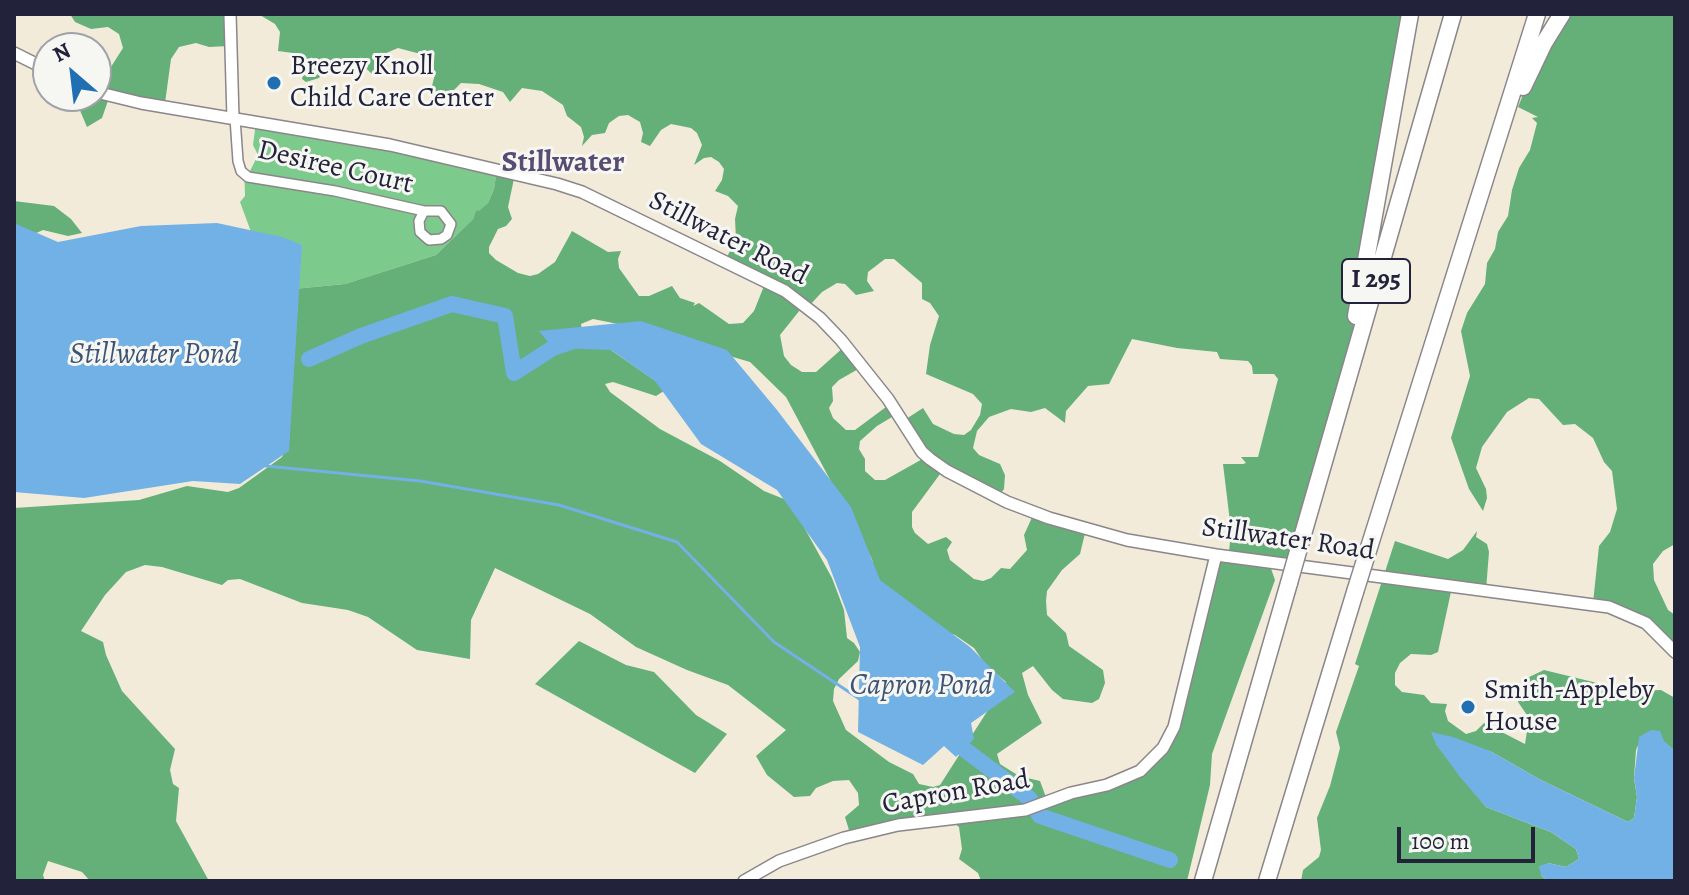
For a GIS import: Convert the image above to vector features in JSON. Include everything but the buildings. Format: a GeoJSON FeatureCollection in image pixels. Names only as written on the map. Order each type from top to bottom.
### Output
{"type":"FeatureCollection","features":[{"type":"Feature","properties":{"kind":"highway"},"geometry":{"type":"LineString","coordinates":[[1333,428],[1378,204],[1410,14]]}},
{"type":"Feature","properties":{"kind":"highway","name":"I 295"},"geometry":{"type":"LineString","coordinates":[[1203,881],[1453,14]]}},
{"type":"Feature","properties":{"kind":"highway","name":"I 295"},"geometry":{"type":"LineString","coordinates":[[1267,881],[1537,14]]}},
{"type":"Feature","properties":{"kind":"highway"},"geometry":{"type":"LineString","coordinates":[[1492,157],[1535,61],[1562,14]]}},
{"type":"Feature","properties":{"kind":"street"},"geometry":{"type":"LineString","coordinates":[[230,14],[234,118]]}},
{"type":"Feature","properties":{"kind":"street"},"geometry":{"type":"LineString","coordinates":[[14,53],[32,62]]}},
{"type":"Feature","properties":{"kind":"street","name":"Stillwater Road"},"geometry":{"type":"LineString","coordinates":[[112,96],[390,145],[582,192],[775,285],[804,304],[841,340],[888,399],[922,452],[947,471],[1007,502],[1049,518],[1127,540],[1216,555],[1609,607],[1646,623],[1675,652]]}},
{"type":"Feature","properties":{"kind":"street","name":"Desiree Court"},"geometry":{"type":"LineString","coordinates":[[234,118],[238,161],[241,171],[248,177],[335,191],[424,211]]}},
{"type":"Feature","properties":{"kind":"street","name":"Capron Road"},"geometry":{"type":"LineString","coordinates":[[744,881],[779,861],[844,838],[898,825],[1025,810],[1128,777],[1149,763],[1163,748],[1174,727],[1216,555]]}},
{"type":"Feature","properties":{"kind":"green space"},"geometry":{"type":"Polygon","coordinates":[[[70,14],[229,14],[229,46],[209,47],[196,43],[179,47],[171,59],[165,103],[112,95],[112,65],[123,48],[119,34],[108,27],[91,29],[75,22],[70,14]]]}},
{"type":"Feature","properties":{"kind":"green space"},"geometry":{"type":"Polygon","coordinates":[[[1411,14],[1343,383],[1294,563],[1269,563],[1275,580],[1212,754],[1210,785],[1187,881],[981,881],[978,873],[959,859],[962,849],[959,827],[955,824],[913,827],[852,840],[845,817],[859,805],[858,793],[849,780],[833,781],[816,788],[810,796],[794,797],[767,775],[756,756],[786,730],[728,685],[636,647],[590,614],[495,568],[471,620],[470,659],[417,650],[368,617],[348,610],[302,603],[240,579],[228,580],[222,585],[145,565],[126,572],[105,595],[81,631],[103,642],[122,691],[175,749],[170,770],[173,784],[179,788],[176,821],[209,881],[90,881],[82,872],[48,861],[43,875],[45,881],[14,881],[14,508],[139,500],[187,486],[228,492],[239,488],[282,457],[289,440],[294,289],[345,284],[436,255],[473,219],[476,210],[488,203],[497,169],[515,174],[508,207],[512,219],[498,229],[489,253],[518,273],[538,274],[555,262],[572,231],[608,252],[621,251],[619,268],[639,296],[649,296],[672,286],[680,298],[695,303],[693,306],[699,303],[729,324],[743,323],[754,311],[766,281],[725,261],[736,239],[738,206],[728,196],[715,191],[724,169],[719,162],[711,157],[694,165],[702,145],[691,128],[671,124],[661,130],[650,146],[641,142],[643,133],[640,122],[628,115],[619,116],[609,123],[605,133],[592,135],[582,146],[584,137],[581,127],[567,116],[563,105],[542,91],[522,88],[510,102],[503,92],[479,84],[461,83],[449,95],[431,90],[435,74],[432,60],[428,56],[398,48],[384,54],[380,74],[372,74],[358,61],[336,59],[328,61],[319,78],[306,82],[302,79],[305,69],[303,59],[293,53],[278,51],[280,32],[275,24],[260,15],[1411,14]],[[885,259],[868,272],[867,281],[874,291],[856,295],[845,284],[837,283],[822,292],[809,306],[804,305],[780,335],[784,356],[802,372],[816,372],[845,346],[860,368],[832,387],[833,401],[829,408],[833,418],[846,430],[855,430],[890,404],[897,414],[860,441],[865,471],[875,480],[885,480],[926,457],[903,421],[923,408],[933,424],[954,434],[964,435],[980,415],[982,404],[973,394],[926,374],[930,345],[939,316],[930,303],[922,299],[922,283],[894,259],[885,259]],[[593,319],[581,324],[582,330],[667,389],[656,396],[613,382],[605,384],[610,392],[660,429],[720,461],[793,507],[832,578],[844,610],[847,638],[860,652],[858,661],[839,679],[834,689],[833,701],[846,730],[889,762],[913,774],[919,784],[940,785],[1006,682],[985,664],[974,648],[955,635],[883,612],[872,559],[786,397],[750,362],[628,326],[593,319]],[[1132,339],[1109,384],[1088,386],[1066,411],[1065,423],[1045,408],[1031,412],[1011,409],[989,417],[977,431],[973,448],[979,455],[1000,464],[1005,475],[1004,489],[999,496],[943,470],[912,512],[915,533],[928,544],[946,537],[952,542],[947,550],[950,560],[974,579],[983,581],[1001,568],[1010,569],[1027,550],[1024,535],[1034,513],[1086,529],[1080,554],[1062,570],[1047,591],[1047,615],[1066,633],[1069,646],[1103,670],[1105,683],[1099,699],[1092,703],[1063,699],[1033,666],[1022,673],[1028,695],[1042,723],[997,754],[1000,764],[1019,776],[1040,781],[1047,800],[1125,778],[1162,748],[1221,559],[1229,553],[1231,530],[1223,464],[1243,464],[1246,463],[1241,457],[1258,457],[1278,379],[1274,374],[1253,374],[1248,361],[1220,359],[1217,352],[1132,339]]]}},
{"type":"Feature","properties":{"kind":"green space"},"geometry":{"type":"Polygon","coordinates":[[[1563,14],[1675,14],[1675,544],[1663,551],[1653,564],[1654,580],[1668,610],[1675,615],[1675,657],[1649,629],[1593,603],[1599,546],[1610,532],[1617,509],[1612,471],[1604,462],[1593,438],[1575,424],[1563,425],[1539,399],[1529,398],[1507,412],[1482,447],[1476,468],[1486,489],[1483,511],[1469,489],[1451,438],[1470,376],[1461,331],[1467,313],[1485,284],[1487,263],[1495,249],[1498,232],[1508,216],[1512,190],[1519,168],[1530,150],[1537,123],[1532,118],[1538,117],[1518,107],[1563,14]]]}},
{"type":"Feature","properties":{"kind":"green space"},"geometry":{"type":"Polygon","coordinates":[[[81,112],[104,112],[102,118],[87,127],[81,112]]]}},
{"type":"Feature","properties":{"kind":"green space"},"geometry":{"type":"Polygon","coordinates":[[[256,122],[497,169],[494,189],[488,203],[479,212],[476,210],[473,219],[436,255],[345,284],[294,289],[254,240],[240,202],[245,196],[244,163],[249,173],[258,155],[253,145],[256,122]]]}},
{"type":"Feature","properties":{"kind":"green space"},"geometry":{"type":"Polygon","coordinates":[[[14,201],[54,206],[71,219],[82,233],[68,236],[43,230],[25,238],[14,237],[14,201]]]}},
{"type":"Feature","properties":{"kind":"green space"},"geometry":{"type":"Polygon","coordinates":[[[1477,531],[1476,537],[1487,544],[1489,552],[1486,590],[1452,587],[1438,652],[1431,655],[1411,654],[1400,663],[1395,673],[1395,685],[1402,692],[1424,695],[1431,703],[1447,704],[1445,711],[1448,721],[1466,734],[1476,731],[1484,723],[1525,744],[1529,718],[1518,702],[1525,679],[1544,670],[1630,691],[1661,690],[1675,698],[1675,751],[1663,741],[1640,741],[1636,750],[1634,818],[1628,822],[1539,779],[1490,751],[1436,744],[1486,807],[1551,832],[1576,849],[1579,859],[1566,867],[1548,863],[1541,875],[1547,881],[1301,881],[1303,870],[1319,857],[1321,850],[1317,818],[1340,748],[1336,732],[1359,666],[1355,664],[1395,541],[1448,559],[1463,550],[1477,531]]]}},
{"type":"Feature","properties":{"kind":"green space"},"geometry":{"type":"Polygon","coordinates":[[[579,641],[626,665],[654,672],[696,715],[727,734],[695,773],[535,684],[579,641]]]}},
{"type":"Feature","properties":{"kind":"water","name":"Stillwater Pond"},"geometry":{"type":"Polygon","coordinates":[[[14,223],[58,242],[141,226],[217,223],[282,237],[302,245],[289,451],[240,484],[193,481],[84,498],[14,492],[14,223]]]}},
{"type":"Feature","properties":{"kind":"water","name":"Capron Pond"},"geometry":{"type":"Polygon","coordinates":[[[641,321],[727,350],[851,507],[880,580],[970,647],[1015,692],[971,723],[974,739],[956,757],[944,746],[923,765],[858,732],[860,647],[827,560],[777,490],[701,444],[655,381],[611,350],[553,348],[539,331],[641,321]]]}},
{"type":"Feature","properties":{"kind":"water"},"geometry":{"type":"Polygon","coordinates":[[[1651,730],[1660,731],[1664,741],[1675,751],[1675,881],[1547,881],[1541,875],[1539,866],[1548,863],[1566,867],[1579,859],[1576,849],[1551,832],[1486,807],[1460,777],[1431,732],[1490,751],[1539,779],[1628,822],[1634,818],[1637,797],[1634,778],[1639,737],[1651,730]]]}},
{"type":"Feature","properties":{"kind":"waterway"},"geometry":{"type":"LineString","coordinates":[[309,359],[361,336],[452,304],[505,316],[514,373],[553,348],[574,341]]}},
{"type":"Feature","properties":{"kind":"waterway"},"geometry":{"type":"LineString","coordinates":[[266,466],[420,481],[559,505],[677,542],[774,642],[861,700]]}},
{"type":"Feature","properties":{"kind":"waterway"},"geometry":{"type":"LineString","coordinates":[[950,732],[964,749],[1029,798],[1040,816],[1170,860]]}},
{"type":"Feature","properties":{"kind":"place","name":"Breezy Knoll Child Care Center"},"geometry":{"type":"Point","coordinates":[274,83]}},
{"type":"Feature","properties":{"kind":"place","name":"Smith-Appleby House"},"geometry":{"type":"Point","coordinates":[1468,707]}},
{"type":"Feature","properties":{"kind":"district","name":"Stillwater"},"geometry":{"type":"Point","coordinates":[563,164]}}]}
